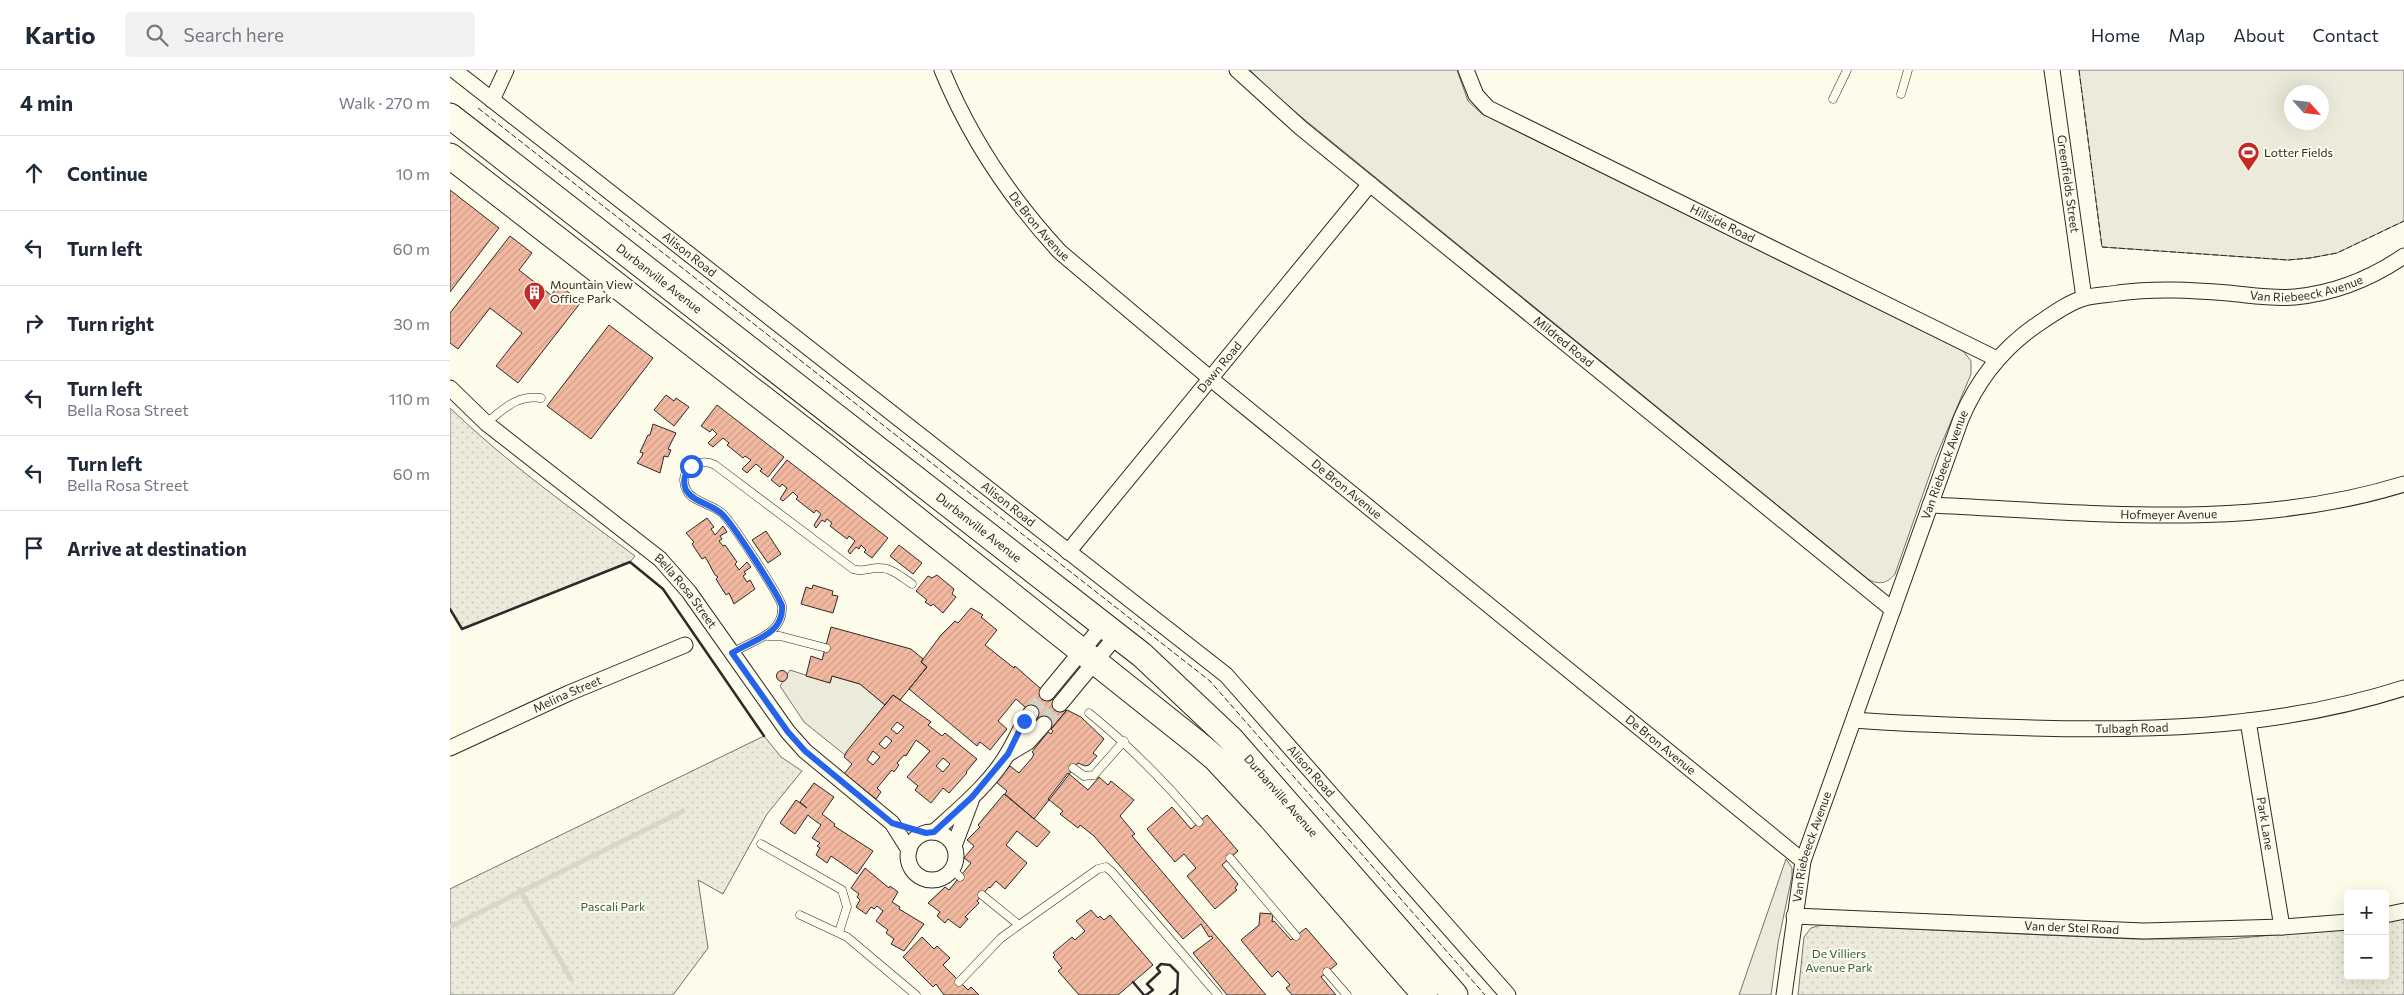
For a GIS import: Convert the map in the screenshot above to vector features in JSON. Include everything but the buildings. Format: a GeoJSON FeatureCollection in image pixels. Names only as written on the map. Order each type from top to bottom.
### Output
{"type":"FeatureCollection","features":[{"type":"Feature","properties":{"kind":"main road","name":"Durbanville Avenue"},"geometry":{"type":"LineString","coordinates":[[450,116],[1110,630],[1191,699],[1231,739],[1455,995]]}},
{"type":"Feature","properties":{"kind":"main road","name":"Durbanville Avenue"},"geometry":{"type":"LineString","coordinates":[[450,156],[827,448],[1089,655],[1216,759],[1271,818],[1425,995]]}},
{"type":"Feature","properties":{"kind":"street","name":"Alison Road"},"geometry":{"type":"LineString","coordinates":[[454,70],[1226,675],[1508,995]]}},
{"type":"Feature","properties":{"kind":"street"},"geometry":{"type":"LineString","coordinates":[[492,100],[506,70]]}},
{"type":"Feature","properties":{"kind":"street","name":"De Bron Avenue"},"geometry":{"type":"LineString","coordinates":[[942,70],[968,127],[1011,192],[1040,231],[1087,276],[1803,861]]}},
{"type":"Feature","properties":{"kind":"street","name":"Mildred Road"},"geometry":{"type":"LineString","coordinates":[[1237,70],[1294,122],[1893,610]]}},
{"type":"Feature","properties":{"kind":"street","name":"Hillside Road"},"geometry":{"type":"LineString","coordinates":[[1466,70],[1476,95],[1488,108],[1997,359]]}},
{"type":"Feature","properties":{"kind":"street","name":"Greenfields Street"},"geometry":{"type":"LineString","coordinates":[[2052,70],[2084,298]]}},
{"type":"Feature","properties":{"kind":"street","name":"Dawn Road"},"geometry":{"type":"LineString","coordinates":[[1068,552],[1370,184]]}},
{"type":"Feature","properties":{"kind":"street","name":"Van Riebeeck Avenue"},"geometry":{"type":"LineString","coordinates":[[1784,995],[1803,861],[1967,404],[1997,359],[2026,333],[2084,298],[2130,291],[2174,289],[2294,297],[2321,293],[2355,283],[2388,267],[2404,256]]}},
{"type":"Feature","properties":{"kind":"street","name":"Bella Rosa Street"},"geometry":{"type":"LineString","coordinates":[[450,388],[486,423],[660,559],[689,592],[788,732],[805,751],[892,823],[909,850]]}},
{"type":"Feature","properties":{"kind":"street","name":"Hofmeyer Avenue"},"geometry":{"type":"LineString","coordinates":[[1930,505],[2183,516],[2238,514],[2296,509],[2404,484]]}},
{"type":"Feature","properties":{"kind":"street"},"geometry":{"type":"LineString","coordinates":[[1047,693],[1089,655],[1110,630]]}},
{"type":"Feature","properties":{"kind":"street","name":"Melina Street"},"geometry":{"type":"LineString","coordinates":[[450,748],[569,693],[685,645]]}},
{"type":"Feature","properties":{"kind":"street"},"geometry":{"type":"LineString","coordinates":[[1060,704],[1089,655]]}},
{"type":"Feature","properties":{"kind":"street","name":"Tulbagh Road"},"geometry":{"type":"LineString","coordinates":[[1854,720],[2098,731],[2185,728],[2325,710],[2404,688]]}},
{"type":"Feature","properties":{"kind":"street"},"geometry":{"type":"LineString","coordinates":[[972,797],[954,846],[956,873],[938,879],[922,878],[910,866],[909,850],[912,842],[930,832],[972,797],[1008,754],[1024,721],[1031,713]]}},
{"type":"Feature","properties":{"kind":"street","name":"Park Lane"},"geometry":{"type":"LineString","coordinates":[[2248,721],[2282,927]]}},
{"type":"Feature","properties":{"kind":"street"},"geometry":{"type":"LineString","coordinates":[[1008,754],[1040,734]]}},
{"type":"Feature","properties":{"kind":"street","name":"Bella Rosa Street"},"geometry":{"type":"LineString","coordinates":[[892,823],[930,832]]}},
{"type":"Feature","properties":{"kind":"street"},"geometry":{"type":"LineString","coordinates":[[930,832],[942,834],[954,846]]}},
{"type":"Feature","properties":{"kind":"street"},"geometry":{"type":"LineString","coordinates":[[2389,914],[2404,911]]}},
{"type":"Feature","properties":{"kind":"street","name":"Van der Stel Road"},"geometry":{"type":"LineString","coordinates":[[1794,916],[2144,930],[2282,927],[2344,922]]}},
{"type":"Feature","properties":{"kind":"lane"},"geometry":{"type":"LineString","coordinates":[[1833,99],[1847,70]]}},
{"type":"Feature","properties":{"kind":"lane"},"geometry":{"type":"LineString","coordinates":[[1901,94],[1908,70]]}},
{"type":"Feature","properties":{"kind":"lane"},"geometry":{"type":"LineString","coordinates":[[486,423],[517,400],[529,397],[541,398]]}},
{"type":"Feature","properties":{"kind":"lane"},"geometry":{"type":"LineString","coordinates":[[732,653],[748,643],[773,632],[782,618],[780,601],[726,517],[712,505],[694,498],[686,489],[684,477],[687,471],[697,462],[703,461],[716,465],[853,569],[863,572],[879,568],[889,569],[912,584]]}},
{"type":"Feature","properties":{"kind":"lane"},"geometry":{"type":"LineString","coordinates":[[766,636],[780,636],[826,648]]}},
{"type":"Feature","properties":{"kind":"lane"},"geometry":{"type":"LineString","coordinates":[[1090,713],[1124,741],[1163,780],[1199,822]]}},
{"type":"Feature","properties":{"kind":"lane"},"geometry":{"type":"LineString","coordinates":[[1073,768],[1084,776],[1094,776],[1124,741]]}},
{"type":"Feature","properties":{"kind":"lane"},"geometry":{"type":"LineString","coordinates":[[761,844],[842,890],[847,906],[839,932]]}},
{"type":"Feature","properties":{"kind":"lane"},"geometry":{"type":"LineString","coordinates":[[1230,858],[1296,936]]}},
{"type":"Feature","properties":{"kind":"lane"},"geometry":{"type":"LineString","coordinates":[[960,982],[1001,938],[1098,869],[1106,867],[1218,995]]}},
{"type":"Feature","properties":{"kind":"lane"},"geometry":{"type":"LineString","coordinates":[[982,895],[1019,925]]}},
{"type":"Feature","properties":{"kind":"lane"},"geometry":{"type":"LineString","coordinates":[[800,915],[839,932],[916,995]]}},
{"type":"Feature","properties":{"kind":"lane"},"geometry":{"type":"LineString","coordinates":[[1327,972],[1346,995]]}},
{"type":"Feature","properties":{"kind":"green space"},"geometry":{"type":"Polygon","coordinates":[[[1250,70],[1457,70],[1468,101],[1482,114],[1963,351],[1971,361],[1971,374],[1936,457],[1895,574],[1886,582],[1875,582],[1868,579],[1277,97],[1250,70]]]}},
{"type":"Feature","properties":{"kind":"green space","name":"Lotter Fields"},"geometry":{"type":"Polygon","coordinates":[[[2079,70],[2404,70],[2404,221],[2337,253],[2288,260],[2102,247],[2079,70]]]}},
{"type":"Feature","properties":{"kind":"green space"},"geometry":{"type":"Polygon","coordinates":[[[450,408],[517,467],[635,556],[630,562],[462,629],[450,609],[450,408]]]}},
{"type":"Feature","properties":{"kind":"green space"},"geometry":{"type":"Polygon","coordinates":[[[790,670],[830,683],[832,676],[860,684],[885,705],[845,755],[804,722],[780,686],[790,670]]]}},
{"type":"Feature","properties":{"kind":"green space","name":"Pascali Park"},"geometry":{"type":"Polygon","coordinates":[[[764,736],[781,757],[802,771],[767,814],[723,894],[698,880],[708,948],[673,995],[450,995],[450,889],[764,736]]]}},
{"type":"Feature","properties":{"kind":"green space"},"geometry":{"type":"Polygon","coordinates":[[[1786,859],[1792,868],[1792,876],[1778,943],[1771,995],[1739,995],[1786,859]]]}},
{"type":"Feature","properties":{"kind":"green space","name":"De Villiers Avenue Park"},"geometry":{"type":"Polygon","coordinates":[[[2404,918],[2404,995],[1798,995],[1804,937],[1811,928],[1821,925],[2133,939],[2230,939],[2344,928],[2344,980],[2389,980],[2389,921],[2404,918]]]}},
{"type":"Feature","properties":{"kind":"waterway"},"geometry":{"type":"LineString","coordinates":[[450,927],[683,811]]}},
{"type":"Feature","properties":{"kind":"waterway"},"geometry":{"type":"LineString","coordinates":[[520,890],[571,979]]}},
{"type":"Feature","properties":{"kind":"tunnel"},"geometry":{"type":"LineString","coordinates":[[1031,713],[1047,693]]}},
{"type":"Feature","properties":{"kind":"tunnel"},"geometry":{"type":"LineString","coordinates":[[1044,724],[1060,704]]}},
{"type":"Feature","properties":{"kind":"fence"},"geometry":{"type":"LineString","coordinates":[[2079,70],[2102,247],[2288,260],[2337,253],[2404,221]]}},
{"type":"Feature","properties":{"kind":"fence"},"geometry":{"type":"LineString","coordinates":[[478,108],[1210,681],[1485,995]]}},
{"type":"Feature","properties":{"kind":"wall"},"geometry":{"type":"LineString","coordinates":[[450,609],[462,629],[630,562],[663,589],[764,736]]}},
{"type":"Feature","properties":{"kind":"wall"},"geometry":{"type":"LineString","coordinates":[[1146,995],[1153,990],[1147,984],[1160,972],[1157,968],[1161,964],[1170,965],[1178,973],[1177,995]]}},
{"type":"Feature","properties":{"kind":"wall"},"geometry":{"type":"LineString","coordinates":[[1133,982],[1144,995]]}},
{"type":"Feature","properties":{"kind":"wall"},"geometry":{"type":"LineString","coordinates":[[1170,995],[1177,989]]}},
{"type":"Feature","properties":{"kind":"place","name":"Lotter Fields"},"geometry":{"type":"Point","coordinates":[2248,172]}},
{"type":"Feature","properties":{"kind":"place","name":"Mountain View Office Park"},"geometry":{"type":"Point","coordinates":[534,311]}},
{"type":"Feature","properties":{"kind":"route"},"geometry":{"type":"LineString","coordinates":[[691,466],[684,477],[686,489],[694,498],[712,505],[726,517],[782,606],[782,618],[773,632],[748,643],[732,653],[788,732],[805,751],[892,823],[926,833],[934,832],[972,797],[1008,754],[1024,721]]}}]}
